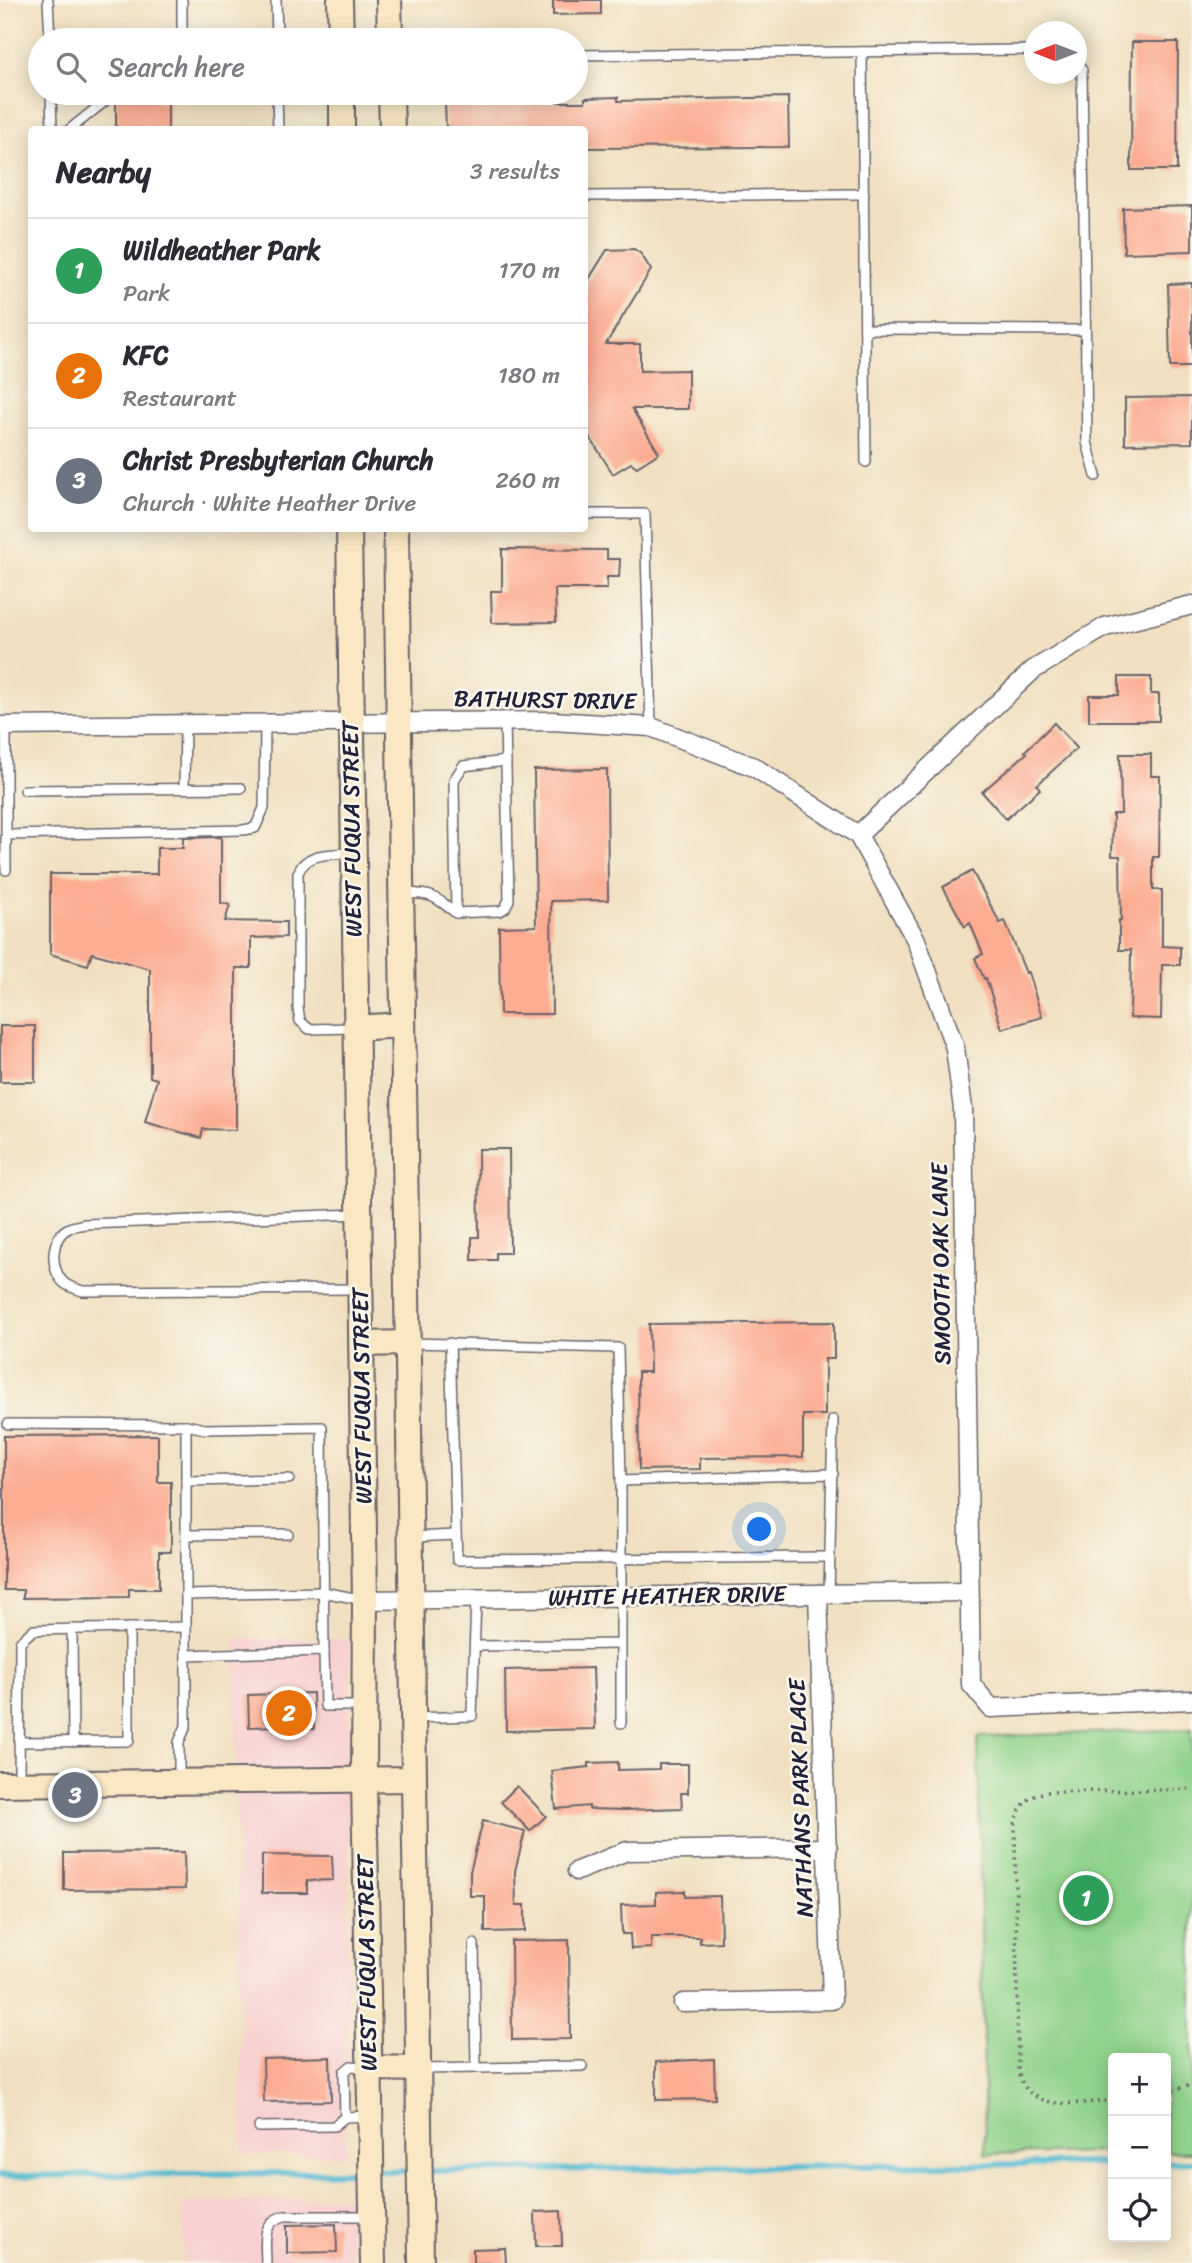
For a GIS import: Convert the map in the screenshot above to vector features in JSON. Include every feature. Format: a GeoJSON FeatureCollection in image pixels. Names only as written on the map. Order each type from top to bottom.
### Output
{"type":"FeatureCollection","features":[{"type":"Feature","properties":{"kind":"main road"},"geometry":{"type":"LineString","coordinates":[[340,0],[341,28]]}},
{"type":"Feature","properties":{"kind":"main road"},"geometry":{"type":"LineString","coordinates":[[389,0],[390,28]]}},
{"type":"Feature","properties":{"kind":"main road"},"geometry":{"type":"LineString","coordinates":[[342,105],[342,126]]}},
{"type":"Feature","properties":{"kind":"main road"},"geometry":{"type":"LineString","coordinates":[[391,105],[392,126]]}},
{"type":"Feature","properties":{"kind":"main road","name":"WEST FUQUA STREET"},"geometry":{"type":"LineString","coordinates":[[349,532],[362,1344],[364,1780],[373,2263]]}},
{"type":"Feature","properties":{"kind":"main road","name":"WEST FUQUA STREET"},"geometry":{"type":"LineString","coordinates":[[396,532],[421,2263]]}},
{"type":"Feature","properties":{"kind":"main road"},"geometry":{"type":"LineString","coordinates":[[355,1028],[402,1025]]}},
{"type":"Feature","properties":{"kind":"main road"},"geometry":{"type":"LineString","coordinates":[[362,1344],[408,1343]]}},
{"type":"Feature","properties":{"kind":"main road"},"geometry":{"type":"LineString","coordinates":[[10,1784],[414,1779]]}},
{"type":"Feature","properties":{"kind":"main road"},"geometry":{"type":"LineString","coordinates":[[369,2068],[419,2069]]}},
{"type":"Feature","properties":{"kind":"street"},"geometry":{"type":"LineString","coordinates":[[858,835],[1033,670],[1105,627],[1192,606]]}},
{"type":"Feature","properties":{"kind":"street","name":"BATHURST DRIVE"},"geometry":{"type":"LineString","coordinates":[[3,726],[351,725],[552,721],[651,727],[754,767],[858,835]]}},
{"type":"Feature","properties":{"kind":"street","name":"SMOOTH OAK LANE"},"geometry":{"type":"LineString","coordinates":[[858,835],[916,940],[955,1048],[963,1109],[971,1684],[991,1708],[1192,1700]]}},
{"type":"Feature","properties":{"kind":"street","name":"WHITE HEATHER DRIVE"},"geometry":{"type":"LineString","coordinates":[[365,1600],[969,1592]]}},
{"type":"Feature","properties":{"kind":"street","name":"NATHANS PARK PLACE"},"geometry":{"type":"LineString","coordinates":[[683,2003],[832,2000],[824,1594]]}},
{"type":"Feature","properties":{"kind":"street"},"geometry":{"type":"LineString","coordinates":[[577,1871],[627,1851],[828,1848]]}},
{"type":"Feature","properties":{"kind":"lane"},"geometry":{"type":"LineString","coordinates":[[48,0],[49,28]]}},
{"type":"Feature","properties":{"kind":"lane"},"geometry":{"type":"LineString","coordinates":[[181,28],[182,0]]}},
{"type":"Feature","properties":{"kind":"lane"},"geometry":{"type":"LineString","coordinates":[[276,0],[277,28]]}},
{"type":"Feature","properties":{"kind":"lane"},"geometry":{"type":"LineString","coordinates":[[588,55],[1024,50]]}},
{"type":"Feature","properties":{"kind":"lane"},"geometry":{"type":"LineString","coordinates":[[862,52],[866,462]]}},
{"type":"Feature","properties":{"kind":"lane"},"geometry":{"type":"LineString","coordinates":[[1082,84],[1087,442],[1096,475]]}},
{"type":"Feature","properties":{"kind":"lane"},"geometry":{"type":"LineString","coordinates":[[51,105],[52,126]]}},
{"type":"Feature","properties":{"kind":"lane"},"geometry":{"type":"LineString","coordinates":[[74,126],[99,105]]}},
{"type":"Feature","properties":{"kind":"lane"},"geometry":{"type":"LineString","coordinates":[[277,105],[278,126]]}},
{"type":"Feature","properties":{"kind":"lane"},"geometry":{"type":"LineString","coordinates":[[588,195],[864,194]]}},
{"type":"Feature","properties":{"kind":"lane"},"geometry":{"type":"LineString","coordinates":[[864,330],[1085,330]]}},
{"type":"Feature","properties":{"kind":"lane"},"geometry":{"type":"LineString","coordinates":[[588,514],[645,514],[651,727]]}},
{"type":"Feature","properties":{"kind":"lane"},"geometry":{"type":"LineString","coordinates":[[400,893],[429,894],[456,913],[500,911],[505,908],[509,900],[505,722]]}},
{"type":"Feature","properties":{"kind":"lane"},"geometry":{"type":"LineString","coordinates":[[184,789],[185,725]]}},
{"type":"Feature","properties":{"kind":"lane"},"geometry":{"type":"LineString","coordinates":[[7,835],[255,828],[264,808],[265,725]]}},
{"type":"Feature","properties":{"kind":"lane"},"geometry":{"type":"LineString","coordinates":[[3,726],[6,870]]}},
{"type":"Feature","properties":{"kind":"lane"},"geometry":{"type":"LineString","coordinates":[[456,913],[454,780],[463,766],[506,761]]}},
{"type":"Feature","properties":{"kind":"lane"},"geometry":{"type":"LineString","coordinates":[[25,790],[241,788]]}},
{"type":"Feature","properties":{"kind":"lane"},"geometry":{"type":"LineString","coordinates":[[353,853],[311,856],[302,863],[298,873],[298,1008],[300,1021],[309,1029],[355,1028]]}},
{"type":"Feature","properties":{"kind":"lane"},"geometry":{"type":"LineString","coordinates":[[359,1214],[85,1224],[66,1229],[55,1242],[54,1258],[56,1273],[65,1285],[83,1291],[360,1289]]}},
{"type":"Feature","properties":{"kind":"lane"},"geometry":{"type":"LineString","coordinates":[[408,1343],[618,1348],[621,1723]]}},
{"type":"Feature","properties":{"kind":"lane"},"geometry":{"type":"LineString","coordinates":[[450,1343],[457,1560],[829,1557]]}},
{"type":"Feature","properties":{"kind":"lane"},"geometry":{"type":"LineString","coordinates":[[824,1594],[829,1557],[833,1420]]}},
{"type":"Feature","properties":{"kind":"lane"},"geometry":{"type":"LineString","coordinates":[[8,1424],[186,1425],[205,1429],[322,1427],[325,1706],[365,1706]]}},
{"type":"Feature","properties":{"kind":"lane"},"geometry":{"type":"LineString","coordinates":[[179,1781],[179,1742],[186,1726],[186,1425]]}},
{"type":"Feature","properties":{"kind":"lane"},"geometry":{"type":"LineString","coordinates":[[621,1481],[833,1474]]}},
{"type":"Feature","properties":{"kind":"lane"},"geometry":{"type":"LineString","coordinates":[[186,1481],[289,1479]]}},
{"type":"Feature","properties":{"kind":"lane"},"geometry":{"type":"LineString","coordinates":[[186,1535],[288,1534]]}},
{"type":"Feature","properties":{"kind":"lane"},"geometry":{"type":"LineString","coordinates":[[411,1537],[456,1535]]}},
{"type":"Feature","properties":{"kind":"lane"},"geometry":{"type":"LineString","coordinates":[[186,1595],[323,1592],[365,1600]]}},
{"type":"Feature","properties":{"kind":"lane"},"geometry":{"type":"LineString","coordinates":[[414,1718],[472,1716],[476,1599]]}},
{"type":"Feature","properties":{"kind":"lane"},"geometry":{"type":"LineString","coordinates":[[10,1784],[19,1742],[20,1642],[33,1630],[186,1627]]}},
{"type":"Feature","properties":{"kind":"lane"},"geometry":{"type":"LineString","coordinates":[[19,1742],[129,1741],[129,1628]]}},
{"type":"Feature","properties":{"kind":"lane"},"geometry":{"type":"LineString","coordinates":[[72,1629],[73,1742]]}},
{"type":"Feature","properties":{"kind":"lane"},"geometry":{"type":"LineString","coordinates":[[476,1646],[620,1644]]}},
{"type":"Feature","properties":{"kind":"lane"},"geometry":{"type":"LineString","coordinates":[[186,1655],[324,1651]]}},
{"type":"Feature","properties":{"kind":"lane"},"geometry":{"type":"LineString","coordinates":[[474,1944],[476,2068]]}},
{"type":"Feature","properties":{"kind":"lane"},"geometry":{"type":"LineString","coordinates":[[345,2117],[344,2072],[351,2066],[369,2068]]}},
{"type":"Feature","properties":{"kind":"lane"},"geometry":{"type":"LineString","coordinates":[[419,2069],[582,2066]]}},
{"type":"Feature","properties":{"kind":"lane"},"geometry":{"type":"LineString","coordinates":[[259,2127],[334,2126],[345,2117],[369,2116]]}},
{"type":"Feature","properties":{"kind":"lane"},"geometry":{"type":"LineString","coordinates":[[266,2263],[266,2234],[275,2218],[372,2208]]}},
{"type":"Feature","properties":{"kind":"path"},"geometry":{"type":"LineString","coordinates":[[1108,2101],[1049,2102],[1032,2096],[1020,2080],[1017,1814],[1030,1798],[1047,1792],[1192,1789]]}},
{"type":"Feature","properties":{"kind":"path"},"geometry":{"type":"LineString","coordinates":[[1171,2091],[1192,2085]]}},
{"type":"Feature","properties":{"kind":"shaded area"},"geometry":{"type":"Polygon","coordinates":[[[234,1639],[351,1639],[346,2155],[242,2154],[234,1639]]]}},
{"type":"Feature","properties":{"kind":"shaded area"},"geometry":{"type":"Polygon","coordinates":[[[351,2197],[352,2263],[183,2263],[182,2203],[351,2197]]]}},
{"type":"Feature","properties":{"kind":"green space"},"geometry":{"type":"Polygon","coordinates":[[[1192,1729],[1192,2152],[1171,2152],[1171,2053],[1108,2053],[1108,2152],[985,2154],[978,1737],[1192,1729]]]}},
{"type":"Feature","properties":{"kind":"building"},"geometry":{"type":"Polygon","coordinates":[[[553,0],[601,0],[601,14],[553,15],[553,0]]]}},
{"type":"Feature","properties":{"kind":"building"},"geometry":{"type":"Polygon","coordinates":[[[1132,42],[1178,42],[1177,170],[1131,170],[1132,42]]]}},
{"type":"Feature","properties":{"kind":"building"},"geometry":{"type":"Polygon","coordinates":[[[618,97],[618,101],[788,97],[789,147],[588,148],[588,126],[446,126],[445,105],[588,105],[588,98],[618,97]]]}},
{"type":"Feature","properties":{"kind":"building"},"geometry":{"type":"Polygon","coordinates":[[[116,105],[168,105],[168,126],[116,126],[116,105]]]}},
{"type":"Feature","properties":{"kind":"building"},"geometry":{"type":"Polygon","coordinates":[[[1192,206],[1192,251],[1124,253],[1123,208],[1192,206]]]}},
{"type":"Feature","properties":{"kind":"building"},"geometry":{"type":"Polygon","coordinates":[[[634,249],[641,254],[651,270],[606,344],[640,344],[640,371],[688,370],[688,409],[632,409],[659,453],[637,467],[631,463],[613,474],[588,434],[588,281],[607,250],[634,249]]]}},
{"type":"Feature","properties":{"kind":"building"},"geometry":{"type":"Polygon","coordinates":[[[1192,283],[1192,367],[1170,367],[1168,284],[1192,283]]]}},
{"type":"Feature","properties":{"kind":"building"},"geometry":{"type":"Polygon","coordinates":[[[1192,397],[1192,443],[1125,444],[1125,398],[1192,397]]]}},
{"type":"Feature","properties":{"kind":"building"},"geometry":{"type":"Polygon","coordinates":[[[502,549],[607,550],[607,559],[620,559],[619,577],[607,577],[607,589],[555,589],[556,622],[492,623],[491,591],[502,591],[502,549]]]}},
{"type":"Feature","properties":{"kind":"building"},"geometry":{"type":"Polygon","coordinates":[[[1119,677],[1151,677],[1151,694],[1159,694],[1159,721],[1089,721],[1089,695],[1119,695],[1119,677]]]}},
{"type":"Feature","properties":{"kind":"building"},"geometry":{"type":"Polygon","coordinates":[[[1054,723],[1077,748],[1037,785],[1040,789],[1006,819],[982,792],[1027,753],[1025,751],[1054,723]]]}},
{"type":"Feature","properties":{"kind":"building"},"geometry":{"type":"Polygon","coordinates":[[[1120,754],[1151,754],[1151,776],[1160,776],[1159,857],[1153,857],[1153,890],[1162,890],[1162,946],[1180,947],[1180,965],[1162,965],[1161,1019],[1130,1018],[1131,950],[1119,950],[1120,856],[1112,856],[1113,814],[1121,814],[1120,754]]]}},
{"type":"Feature","properties":{"kind":"building"},"geometry":{"type":"Polygon","coordinates":[[[607,769],[608,900],[551,901],[552,1014],[500,1014],[499,927],[536,926],[534,770],[607,769]]]}},
{"type":"Feature","properties":{"kind":"building"},"geometry":{"type":"Polygon","coordinates":[[[221,837],[221,903],[230,905],[225,921],[286,922],[286,937],[251,938],[251,968],[236,968],[236,1130],[203,1129],[201,1138],[145,1122],[157,1079],[150,1077],[150,969],[92,953],[88,965],[50,954],[50,874],[157,874],[157,848],[183,848],[183,838],[221,837]]]}},
{"type":"Feature","properties":{"kind":"building"},"geometry":{"type":"Polygon","coordinates":[[[972,871],[1000,923],[1005,921],[1026,973],[1028,972],[1042,1017],[1002,1029],[986,978],[984,979],[975,958],[983,954],[970,923],[965,927],[943,887],[972,871]]]}},
{"type":"Feature","properties":{"kind":"building"},"geometry":{"type":"Polygon","coordinates":[[[0,1026],[35,1026],[35,1082],[0,1082],[0,1026]]]}},
{"type":"Feature","properties":{"kind":"building"},"geometry":{"type":"Polygon","coordinates":[[[478,1149],[509,1149],[510,1253],[496,1253],[496,1260],[472,1260],[472,1237],[479,1237],[478,1149]]]}},
{"type":"Feature","properties":{"kind":"building"},"geometry":{"type":"Polygon","coordinates":[[[834,1322],[834,1359],[825,1359],[825,1415],[803,1415],[803,1457],[700,1458],[700,1469],[639,1470],[638,1372],[650,1372],[649,1324],[834,1322]]]}},
{"type":"Feature","properties":{"kind":"building"},"geometry":{"type":"Polygon","coordinates":[[[158,1435],[158,1482],[171,1482],[171,1552],[159,1552],[159,1589],[129,1589],[129,1597],[23,1598],[23,1590],[4,1590],[4,1436],[158,1435]]]}},
{"type":"Feature","properties":{"kind":"building"},"geometry":{"type":"Polygon","coordinates":[[[593,1668],[595,1729],[506,1731],[505,1670],[593,1668]]]}},
{"type":"Feature","properties":{"kind":"building"},"geometry":{"type":"Polygon","coordinates":[[[313,1693],[314,1729],[249,1727],[248,1695],[313,1693]]]}},
{"type":"Feature","properties":{"kind":"building"},"geometry":{"type":"Polygon","coordinates":[[[618,1762],[618,1770],[659,1769],[659,1764],[688,1764],[688,1793],[681,1793],[682,1808],[625,1810],[589,1809],[589,1806],[556,1809],[552,1771],[589,1767],[589,1763],[618,1762]]]}},
{"type":"Feature","properties":{"kind":"building"},"geometry":{"type":"Polygon","coordinates":[[[517,1786],[546,1816],[530,1831],[501,1802],[517,1786]]]}},
{"type":"Feature","properties":{"kind":"building"},"geometry":{"type":"Polygon","coordinates":[[[483,1821],[525,1831],[515,1871],[516,1905],[525,1905],[525,1931],[485,1932],[485,1896],[470,1896],[470,1872],[483,1821]]]}},
{"type":"Feature","properties":{"kind":"building"},"geometry":{"type":"Polygon","coordinates":[[[184,1852],[185,1889],[64,1890],[64,1853],[184,1852]]]}},
{"type":"Feature","properties":{"kind":"building"},"geometry":{"type":"Polygon","coordinates":[[[262,1855],[332,1856],[333,1880],[307,1881],[307,1893],[262,1893],[262,1855]]]}},
{"type":"Feature","properties":{"kind":"building"},"geometry":{"type":"Polygon","coordinates":[[[685,1891],[685,1897],[720,1896],[721,1942],[700,1943],[700,1937],[651,1937],[651,1948],[631,1949],[630,1934],[622,1934],[621,1905],[656,1904],[656,1892],[685,1891]]]}},
{"type":"Feature","properties":{"kind":"building"},"geometry":{"type":"Polygon","coordinates":[[[569,1940],[570,2039],[512,2040],[511,1941],[569,1940]]]}},
{"type":"Feature","properties":{"kind":"building"},"geometry":{"type":"Polygon","coordinates":[[[330,2057],[331,2101],[264,2102],[263,2059],[330,2057]]]}},
{"type":"Feature","properties":{"kind":"building"},"geometry":{"type":"Polygon","coordinates":[[[714,2059],[715,2099],[656,2100],[656,2062],[714,2059]]]}},
{"type":"Feature","properties":{"kind":"building"},"geometry":{"type":"Polygon","coordinates":[[[561,2211],[562,2246],[536,2246],[535,2212],[561,2211]]]}},
{"type":"Feature","properties":{"kind":"building"},"geometry":{"type":"Polygon","coordinates":[[[336,2224],[337,2252],[287,2253],[287,2225],[336,2224]]]}},
{"type":"Feature","properties":{"kind":"building"},"geometry":{"type":"Polygon","coordinates":[[[505,2248],[506,2263],[473,2263],[473,2249],[505,2248]]]}},
{"type":"Feature","properties":{"kind":"waterway"},"geometry":{"type":"LineString","coordinates":[[1171,2163],[1192,2162]]}},
{"type":"Feature","properties":{"kind":"waterway"},"geometry":{"type":"LineString","coordinates":[[426,2171],[1108,2163]]}},
{"type":"Feature","properties":{"kind":"waterway"},"geometry":{"type":"LineString","coordinates":[[377,2171],[415,2171]]}},
{"type":"Feature","properties":{"kind":"waterway"},"geometry":{"type":"LineString","coordinates":[[0,2176],[366,2172]]}},
{"type":"Feature","properties":{"kind":"place","name":"KFC"},"geometry":{"type":"Point","coordinates":[289,1713]}},
{"type":"Feature","properties":{"kind":"place","name":"Christ Presbyterian Church"},"geometry":{"type":"Point","coordinates":[75,1795]}},
{"type":"Feature","properties":{"kind":"place","name":"Wildheather Park"},"geometry":{"type":"Point","coordinates":[1086,1898]}}]}
